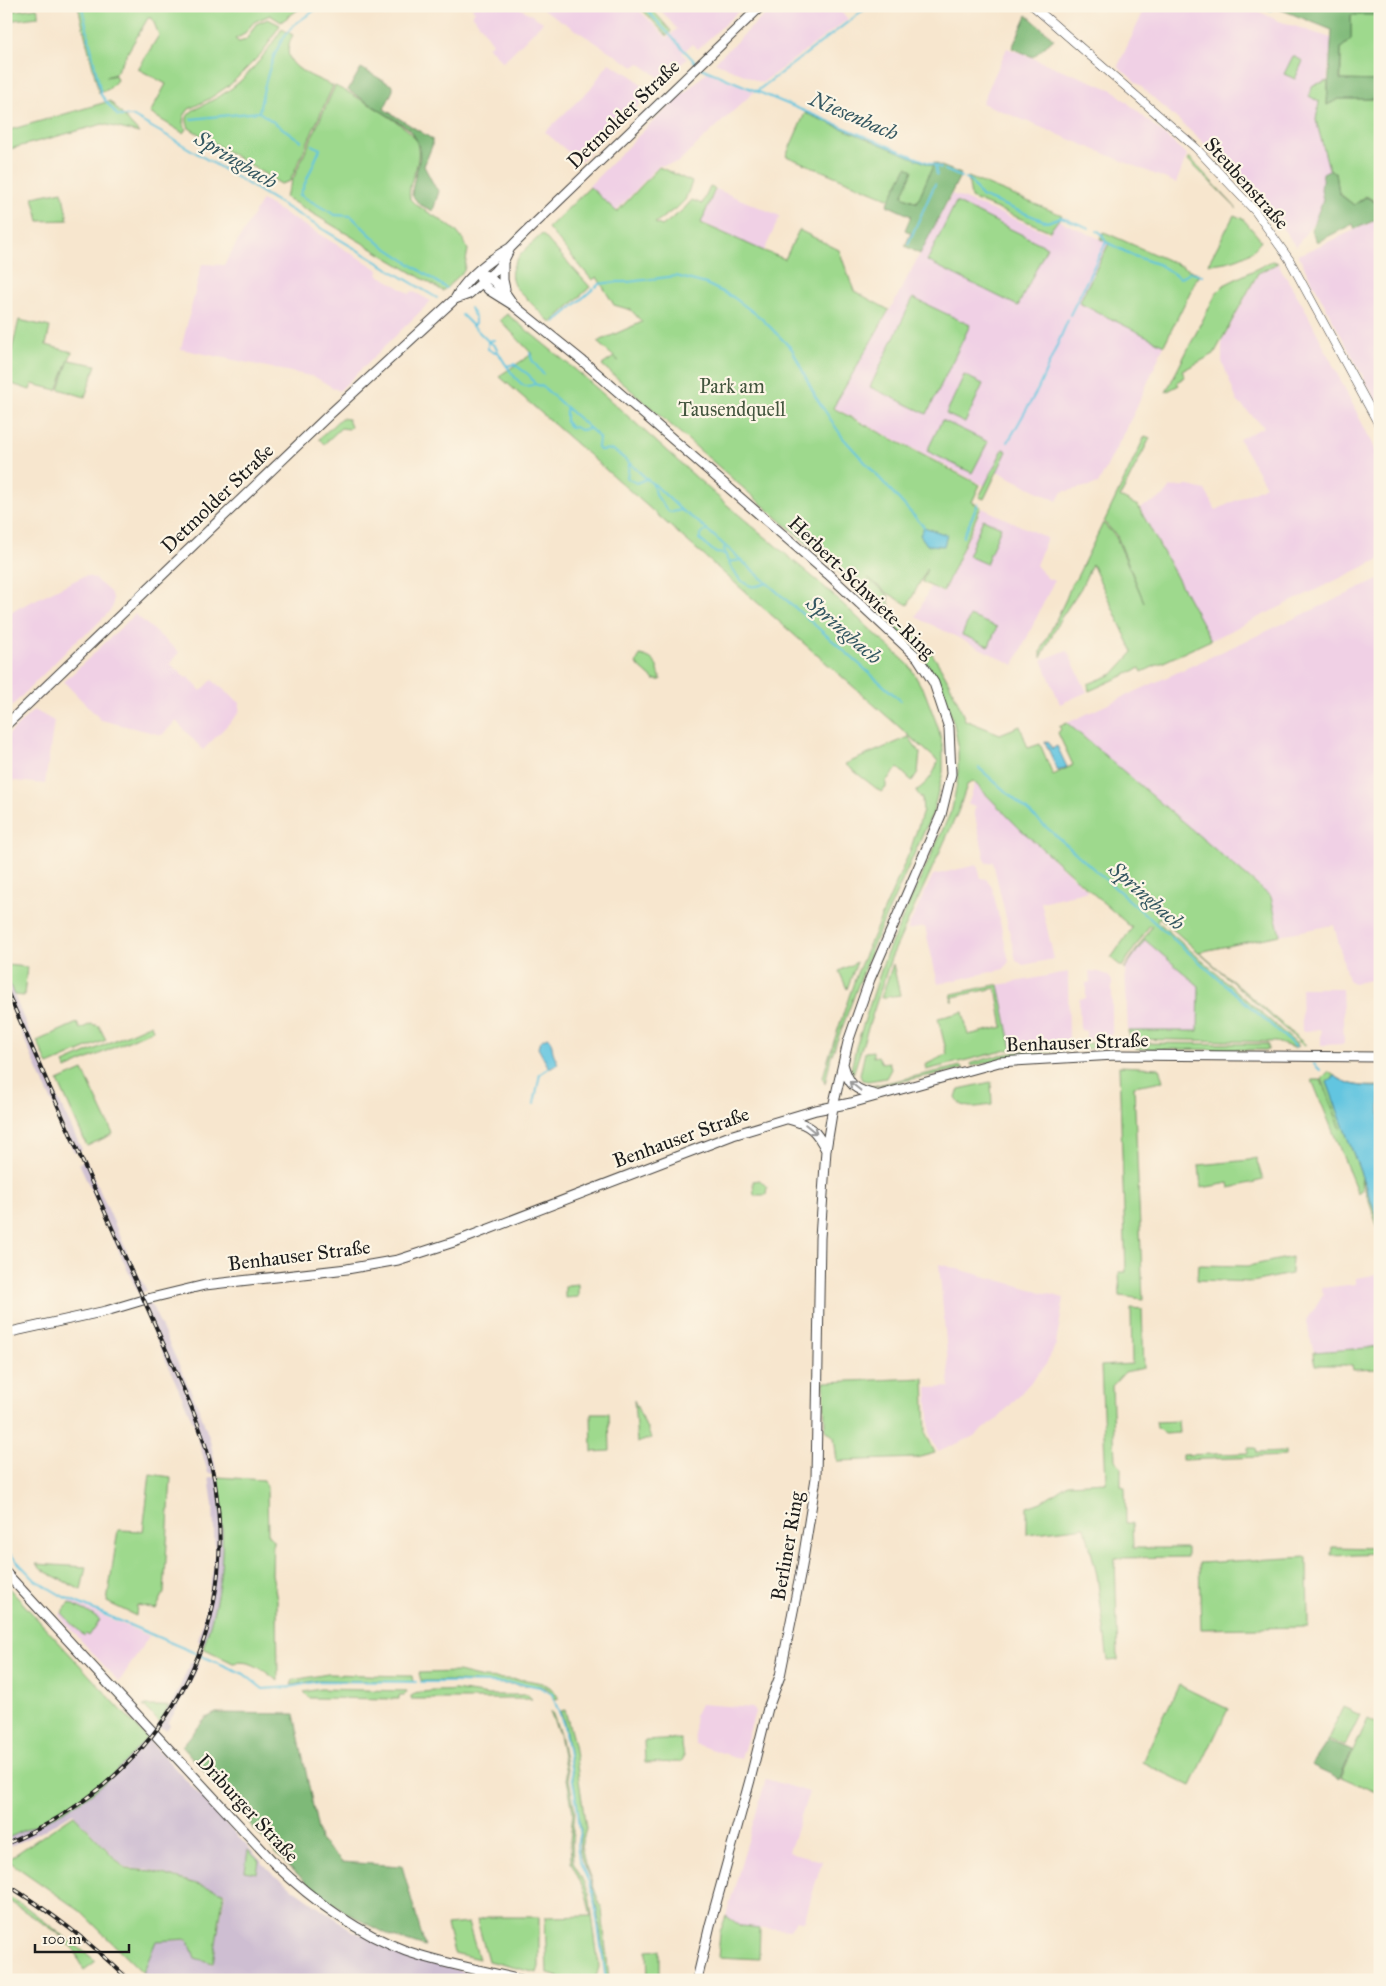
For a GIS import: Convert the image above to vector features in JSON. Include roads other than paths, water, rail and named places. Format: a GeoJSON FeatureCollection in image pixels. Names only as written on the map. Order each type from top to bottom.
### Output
{"type":"FeatureCollection","features":[{"type":"Feature","properties":{"kind":"main road","name":"Detmolder Straße"},"geometry":{"type":"LineString","coordinates":[[456,299],[461,288],[497,256],[510,248],[761,6]]}},
{"type":"Feature","properties":{"kind":"main road","name":"Detmolder Straße"},"geometry":{"type":"LineString","coordinates":[[6,725],[329,415],[456,299],[469,294],[485,280],[503,262],[510,248]]}},
{"type":"Feature","properties":{"kind":"main road"},"geometry":{"type":"LineString","coordinates":[[503,262],[503,280],[506,292]]}},
{"type":"Feature","properties":{"kind":"main road"},"geometry":{"type":"LineString","coordinates":[[478,272],[485,280]]}},
{"type":"Feature","properties":{"kind":"main road","name":"Herbert-Schwiete-Ring"},"geometry":{"type":"LineString","coordinates":[[485,280],[506,292],[514,305],[542,330],[585,363],[828,574],[918,658],[934,683],[949,728],[951,774],[947,795],[941,815],[870,979],[843,1063],[833,1107]]}},
{"type":"Feature","properties":{"kind":"main road","name":"Herbert-Schwiete-Ring"},"geometry":{"type":"LineString","coordinates":[[485,280],[501,299],[514,305]]}},
{"type":"Feature","properties":{"kind":"main road","name":"Benhauser Straße"},"geometry":{"type":"LineString","coordinates":[[6,1333],[106,1311],[205,1284],[348,1269],[398,1260],[463,1239],[733,1135],[999,1062],[1115,1055],[1380,1056]]}},
{"type":"Feature","properties":{"kind":"main road"},"geometry":{"type":"LineString","coordinates":[[843,1063],[846,1076],[854,1087],[879,1095]]}},
{"type":"Feature","properties":{"kind":"main road","name":"Berliner Ring"},"geometry":{"type":"LineString","coordinates":[[697,1980],[768,1708],[780,1676],[801,1573],[813,1498],[816,1478],[820,1238],[826,1150],[833,1107]]}},
{"type":"Feature","properties":{"kind":"main road"},"geometry":{"type":"LineString","coordinates":[[787,1119],[811,1127],[819,1136],[826,1150]]}},
{"type":"Feature","properties":{"kind":"main road","name":"Driburger Straße"},"geometry":{"type":"LineString","coordinates":[[6,1574],[295,1884],[353,1925],[408,1951],[521,1980]]}},
{"type":"Feature","properties":{"kind":"street","name":"Steubenstraße"},"geometry":{"type":"LineString","coordinates":[[1033,6],[1195,147],[1255,211],[1289,259],[1380,427]]}},
{"type":"Feature","properties":{"kind":"water"},"geometry":{"type":"Polygon","coordinates":[[[924,527],[947,535],[944,546],[927,545],[920,535],[924,527]]]}},
{"type":"Feature","properties":{"kind":"water"},"geometry":{"type":"Polygon","coordinates":[[[1048,741],[1052,749],[1057,746],[1067,767],[1058,771],[1045,742],[1048,741]]]}},
{"type":"Feature","properties":{"kind":"water"},"geometry":{"type":"Polygon","coordinates":[[[547,1037],[551,1040],[558,1064],[549,1068],[538,1048],[540,1041],[547,1037]]]}},
{"type":"Feature","properties":{"kind":"water"},"geometry":{"type":"Polygon","coordinates":[[[1335,1076],[1351,1084],[1380,1087],[1380,1226],[1327,1082],[1335,1076]]]}},
{"type":"Feature","properties":{"kind":"waterway","name":"Springbach"},"geometry":{"type":"LineString","coordinates":[[82,6],[101,95],[118,116],[132,116],[173,139],[437,298]]}},
{"type":"Feature","properties":{"kind":"waterway"},"geometry":{"type":"LineString","coordinates":[[259,112],[266,79],[284,36],[294,25],[319,6]]}},
{"type":"Feature","properties":{"kind":"waterway"},"geometry":{"type":"LineString","coordinates":[[643,6],[696,63]]}},
{"type":"Feature","properties":{"kind":"waterway"},"geometry":{"type":"LineString","coordinates":[[757,91],[869,6]]}},
{"type":"Feature","properties":{"kind":"waterway"},"geometry":{"type":"LineString","coordinates":[[1262,6],[1272,10]]}},
{"type":"Feature","properties":{"kind":"waterway","name":"Niesenbach"},"geometry":{"type":"LineString","coordinates":[[701,68],[941,168]]}},
{"type":"Feature","properties":{"kind":"waterway"},"geometry":{"type":"LineString","coordinates":[[191,119],[259,112],[301,141]]}},
{"type":"Feature","properties":{"kind":"waterway"},"geometry":{"type":"LineString","coordinates":[[312,145],[320,149],[300,195],[335,215],[351,216],[379,243],[446,288]]}},
{"type":"Feature","properties":{"kind":"waterway"},"geometry":{"type":"LineString","coordinates":[[935,166],[937,175]]}},
{"type":"Feature","properties":{"kind":"waterway","name":"Niesenbach"},"geometry":{"type":"LineString","coordinates":[[945,170],[961,177]]}},
{"type":"Feature","properties":{"kind":"waterway","name":"Niesenbach"},"geometry":{"type":"LineString","coordinates":[[965,178],[970,180],[981,196],[1047,222],[1061,217],[1089,228]]}},
{"type":"Feature","properties":{"kind":"waterway"},"geometry":{"type":"LineString","coordinates":[[908,244],[935,184]]}},
{"type":"Feature","properties":{"kind":"waterway","name":"Niesenbach"},"geometry":{"type":"LineString","coordinates":[[1097,231],[1100,232],[1106,242],[1134,256],[1160,265],[1180,278],[1190,272],[1203,276]]}},
{"type":"Feature","properties":{"kind":"waterway"},"geometry":{"type":"LineString","coordinates":[[1070,315],[1106,242]]}},
{"type":"Feature","properties":{"kind":"waterway"},"geometry":{"type":"LineString","coordinates":[[596,287],[599,284],[676,276],[706,284],[733,297],[761,318],[792,349],[815,396],[843,438],[924,527]]}},
{"type":"Feature","properties":{"kind":"waterway"},"geometry":{"type":"LineString","coordinates":[[555,322],[593,289]]}},
{"type":"Feature","properties":{"kind":"waterway"},"geometry":{"type":"LineString","coordinates":[[470,308],[475,317],[475,324],[472,326]]}},
{"type":"Feature","properties":{"kind":"waterway","name":"Springbach"},"geometry":{"type":"LineString","coordinates":[[462,315],[488,341],[488,349],[498,352],[520,382],[527,386],[535,384],[543,387],[595,433],[599,438],[598,448],[600,450],[615,452],[653,484],[655,494],[668,511],[681,510],[697,521],[767,583]]}},
{"type":"Feature","properties":{"kind":"waterway"},"geometry":{"type":"LineString","coordinates":[[1008,442],[1038,389],[1068,320]]}},
{"type":"Feature","properties":{"kind":"waterway","name":"Springbach"},"geometry":{"type":"LineString","coordinates":[[488,341],[494,340]]}},
{"type":"Feature","properties":{"kind":"waterway","name":"Springbach"},"geometry":{"type":"LineString","coordinates":[[488,341],[495,346],[498,352]]}},
{"type":"Feature","properties":{"kind":"waterway"},"geometry":{"type":"LineString","coordinates":[[530,353],[532,360],[543,374]]}},
{"type":"Feature","properties":{"kind":"waterway","name":"Springbach"},"geometry":{"type":"LineString","coordinates":[[507,366],[514,364],[529,375],[535,384]]}},
{"type":"Feature","properties":{"kind":"waterway","name":"Springbach"},"geometry":{"type":"LineString","coordinates":[[566,410],[566,422],[571,428],[589,429]]}},
{"type":"Feature","properties":{"kind":"waterway","name":"Springbach"},"geometry":{"type":"LineString","coordinates":[[629,465],[627,478],[636,483],[646,479]]}},
{"type":"Feature","properties":{"kind":"waterway","name":"Springbach"},"geometry":{"type":"LineString","coordinates":[[654,484],[681,510]]}},
{"type":"Feature","properties":{"kind":"waterway"},"geometry":{"type":"LineString","coordinates":[[963,537],[978,504]]}},
{"type":"Feature","properties":{"kind":"waterway"},"geometry":{"type":"LineString","coordinates":[[706,531],[701,534],[699,539],[716,553],[725,554]]}},
{"type":"Feature","properties":{"kind":"waterway","name":"Springbach"},"geometry":{"type":"LineString","coordinates":[[724,548],[730,565],[742,581],[751,586],[767,583],[900,700]]}},
{"type":"Feature","properties":{"kind":"waterway"},"geometry":{"type":"LineString","coordinates":[[728,562],[741,560]]}},
{"type":"Feature","properties":{"kind":"waterway","name":"Springbach"},"geometry":{"type":"LineString","coordinates":[[979,768],[1296,1047]]}},
{"type":"Feature","properties":{"kind":"waterway","name":"Springbach"},"geometry":{"type":"LineString","coordinates":[[1314,1064],[1320,1070]]}},
{"type":"Feature","properties":{"kind":"waterway"},"geometry":{"type":"LineString","coordinates":[[534,1104],[540,1074],[549,1068]]}},
{"type":"Feature","properties":{"kind":"waterway"},"geometry":{"type":"LineString","coordinates":[[6,1550],[35,1580],[64,1597],[244,1674],[263,1689],[290,1687],[319,1681],[416,1682]]}},
{"type":"Feature","properties":{"kind":"waterway"},"geometry":{"type":"LineString","coordinates":[[421,1682],[525,1684],[540,1687],[552,1694],[564,1726],[578,1811],[580,1831],[577,1845],[579,1860],[593,1892],[606,1980]]}},
{"type":"Feature","properties":{"kind":"railway"},"geometry":{"type":"LineString","coordinates":[[6,989],[195,1416],[214,1479],[220,1549],[213,1604],[198,1656],[174,1704],[142,1747],[103,1785],[58,1818],[6,1844]]}},
{"type":"Feature","properties":{"kind":"railway"},"geometry":{"type":"LineString","coordinates":[[6,1884],[70,1929],[129,1980]]}},
{"type":"Feature","properties":{"kind":"park label","name":"Park am Tausendquell"},"geometry":{"type":"Point","coordinates":[732,398]}}]}
